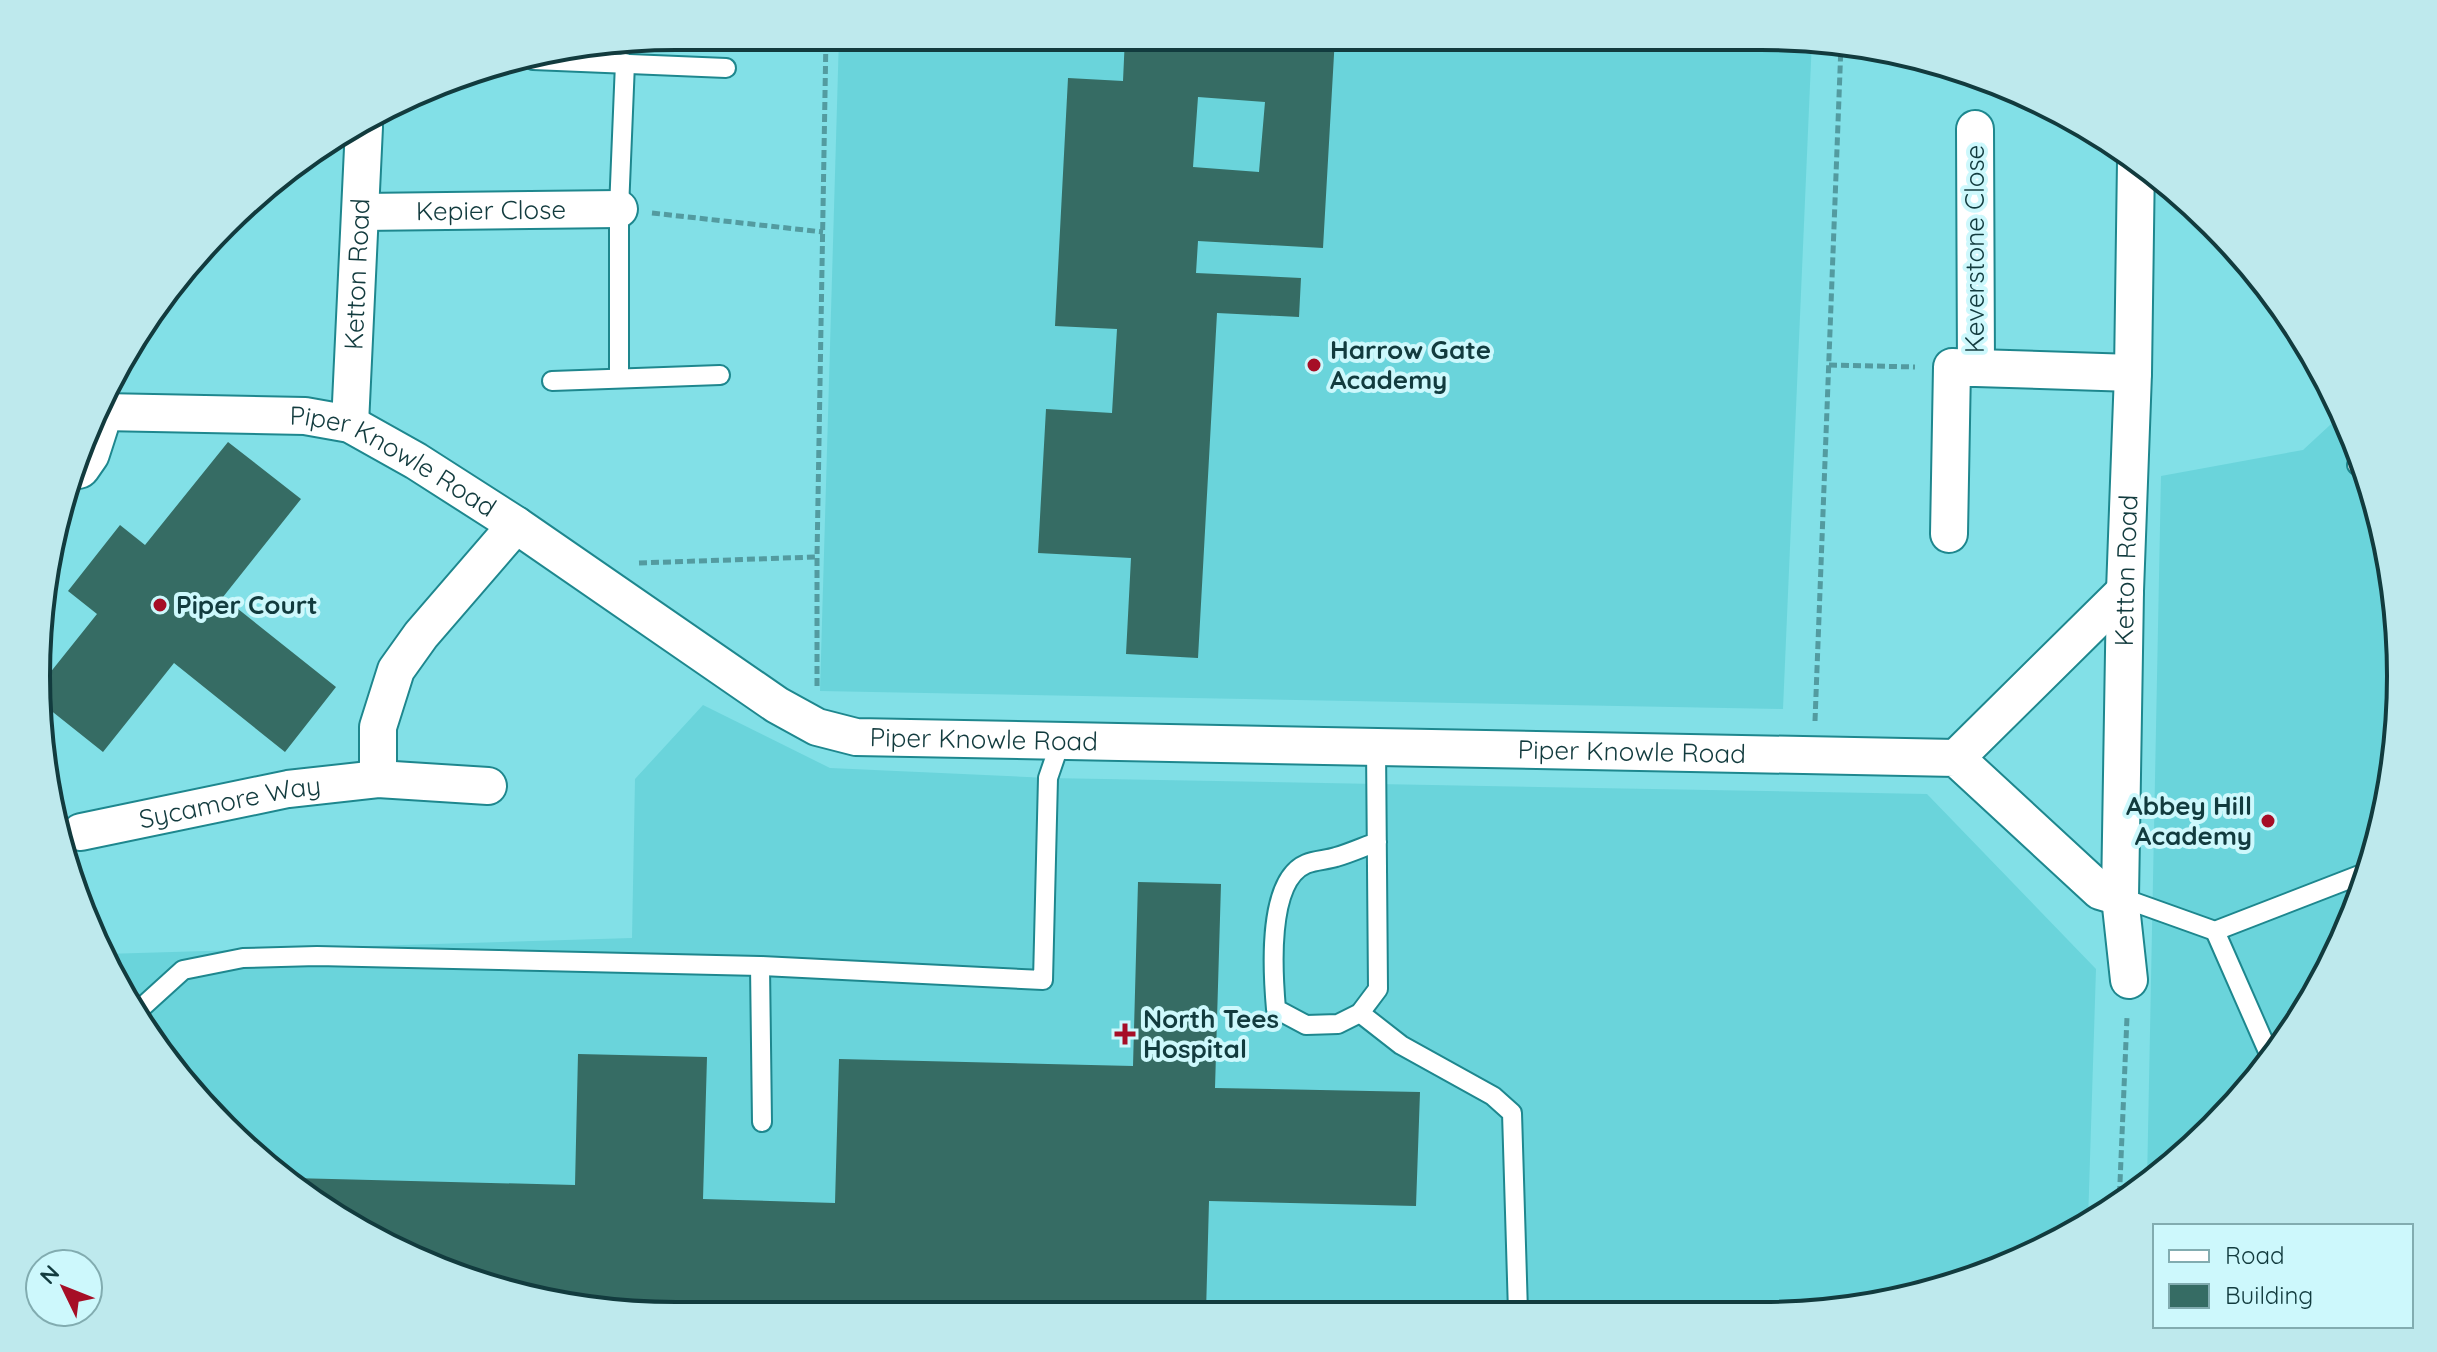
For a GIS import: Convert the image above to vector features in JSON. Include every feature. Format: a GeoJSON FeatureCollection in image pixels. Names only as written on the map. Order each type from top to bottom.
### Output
{"type":"FeatureCollection","features":[{"type":"Feature","properties":{"kind":"street","name":"Keverstone Close"},"geometry":{"type":"LineString","coordinates":[[1949,534],[1964,368],[1975,129]]}},
{"type":"Feature","properties":{"kind":"street","name":"Ketton Road"},"geometry":{"type":"LineString","coordinates":[[350,424],[364,134]]}},
{"type":"Feature","properties":{"kind":"street","name":"Ketton Road"},"geometry":{"type":"LineString","coordinates":[[2129,980],[2120,897],[2136,175]]}},
{"type":"Feature","properties":{"kind":"street","name":"Kepier Close"},"geometry":{"type":"LineString","coordinates":[[361,212],[619,209]]}},
{"type":"Feature","properties":{"kind":"street","name":"Keverstone Close"},"geometry":{"type":"LineString","coordinates":[[1964,368],[2133,373]]}},
{"type":"Feature","properties":{"kind":"street","name":"Piper Knowle Road"},"geometry":{"type":"LineString","coordinates":[[109,412],[305,416],[350,424],[416,461],[578,565],[777,705],[817,727],[856,737],[1956,758]]}},
{"type":"Feature","properties":{"kind":"street"},"geometry":{"type":"LineString","coordinates":[[378,779],[378,727],[396,670],[421,635],[516,525]]}},
{"type":"Feature","properties":{"kind":"street"},"geometry":{"type":"LineString","coordinates":[[2120,897],[2100,891],[1956,758],[2125,591]]}},
{"type":"Feature","properties":{"kind":"street","name":"Sycamore Way"},"geometry":{"type":"LineString","coordinates":[[81,832],[288,789],[378,779],[488,786]]}},
{"type":"Feature","properties":{"kind":"lane"},"geometry":{"type":"LineString","coordinates":[[560,61],[726,68]]}},
{"type":"Feature","properties":{"kind":"lane"},"geometry":{"type":"LineString","coordinates":[[619,378],[619,209],[625,63]]}},
{"type":"Feature","properties":{"kind":"lane"},"geometry":{"type":"LineString","coordinates":[[552,381],[720,375]]}},
{"type":"Feature","properties":{"kind":"lane"},"geometry":{"type":"LineString","coordinates":[[144,1005],[183,970],[243,958],[317,956],[760,966],[1043,980],[1048,778],[1061,740]]}},
{"type":"Feature","properties":{"kind":"lane"},"geometry":{"type":"LineString","coordinates":[[1376,746],[1377,842],[1378,989],[1360,1013],[1338,1024],[1306,1025],[1276,1009],[1272,956],[1280,902],[1287,882],[1303,865],[1337,857],[1377,842]]}},
{"type":"Feature","properties":{"kind":"lane"},"geometry":{"type":"LineString","coordinates":[[2120,897],[2215,931],[2354,877]]}},
{"type":"Feature","properties":{"kind":"lane"},"geometry":{"type":"LineString","coordinates":[[2215,931],[2266,1046]]}},
{"type":"Feature","properties":{"kind":"lane"},"geometry":{"type":"LineString","coordinates":[[760,966],[762,1122]]}},
{"type":"Feature","properties":{"kind":"lane"},"geometry":{"type":"LineString","coordinates":[[1360,1013],[1401,1045],[1493,1096],[1512,1113],[1518,1302]]}},
{"type":"Feature","properties":{"kind":"path"},"geometry":{"type":"LineString","coordinates":[[817,727],[826,50]]}},
{"type":"Feature","properties":{"kind":"path"},"geometry":{"type":"LineString","coordinates":[[1814,754],[1841,55]]}},
{"type":"Feature","properties":{"kind":"path"},"geometry":{"type":"LineString","coordinates":[[619,209],[823,232]]}},
{"type":"Feature","properties":{"kind":"path"},"geometry":{"type":"LineString","coordinates":[[1828,365],[1964,368]]}},
{"type":"Feature","properties":{"kind":"path"},"geometry":{"type":"LineString","coordinates":[[578,565],[817,557]]}},
{"type":"Feature","properties":{"kind":"path"},"geometry":{"type":"LineString","coordinates":[[2120,1188],[2129,980]]}},
{"type":"Feature","properties":{"kind":"shaded area","name":"Harrow Gate Academy"},"geometry":{"type":"Polygon","coordinates":[[[839,50],[1811,52],[1783,709],[820,691],[839,50]]]}},
{"type":"Feature","properties":{"kind":"shaded area","name":"Abbey Hill Academy"},"geometry":{"type":"Polygon","coordinates":[[[2333,422],[2354,475],[2375,554],[2382,594],[2387,676],[2382,758],[2375,798],[2354,877],[2339,916],[2303,989],[2258,1057],[2232,1089],[2204,1119],[2147,1169],[2161,476],[2303,450],[2333,422]]]}},
{"type":"Feature","properties":{"kind":"shaded area","name":"North Tees Hospital"},"geometry":{"type":"Polygon","coordinates":[[[703,705],[830,768],[1048,778],[1927,794],[2096,969],[2088,1209],[2038,1237],[1962,1269],[1883,1290],[1802,1301],[676,1302],[594,1297],[514,1281],[436,1254],[363,1218],[295,1173],[233,1119],[205,1089],[156,1024],[115,954],[632,938],[635,779],[703,705]]]}},
{"type":"Feature","properties":{"kind":"building"},"geometry":{"type":"Polygon","coordinates":[[[1124,50],[1334,50],[1323,248],[1198,241],[1196,273],[1301,278],[1299,317],[1217,313],[1198,658],[1126,654],[1131,558],[1038,553],[1046,409],[1112,413],[1117,329],[1055,326],[1068,78],[1123,81],[1124,50]],[[1198,97],[1193,167],[1259,172],[1265,102],[1198,97]]]}},
{"type":"Feature","properties":{"kind":"building","name":"Piper Court"},"geometry":{"type":"Polygon","coordinates":[[[228,442],[301,499],[223,597],[336,687],[285,752],[174,663],[103,752],[51,710],[50,673],[97,614],[68,591],[120,525],[145,545],[228,442]]]}},
{"type":"Feature","properties":{"kind":"building"},"geometry":{"type":"Polygon","coordinates":[[[1138,882],[1221,884],[1215,1088],[1420,1092],[1416,1206],[1209,1201],[1206,1302],[635,1301],[554,1290],[475,1269],[399,1237],[363,1218],[303,1178],[575,1185],[578,1054],[707,1057],[703,1199],[835,1203],[839,1059],[1133,1066],[1138,882]]]}},
{"type":"Feature","properties":{"kind":"place","name":"Harrow Gate Academy"},"geometry":{"type":"Point","coordinates":[1314,365]}},
{"type":"Feature","properties":{"kind":"place","name":"Piper Court"},"geometry":{"type":"Point","coordinates":[160,605]}},
{"type":"Feature","properties":{"kind":"place","name":"Abbey Hill Academy"},"geometry":{"type":"Point","coordinates":[2268,821]}},
{"type":"Feature","properties":{"kind":"place","name":"North Tees Hospital"},"geometry":{"type":"Point","coordinates":[1125,1034]}}]}
